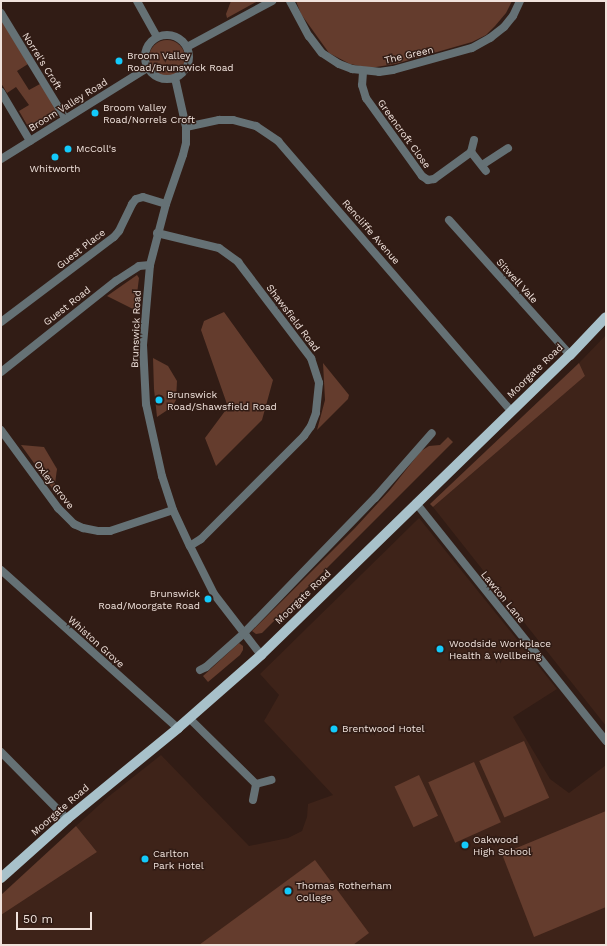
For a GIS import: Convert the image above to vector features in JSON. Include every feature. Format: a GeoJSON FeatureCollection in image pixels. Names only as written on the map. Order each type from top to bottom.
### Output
{"type":"FeatureCollection","features":[{"type":"Feature","properties":{"kind":"main road","name":"Moorgate Road"},"geometry":{"type":"LineString","coordinates":[[1,878],[67,819],[178,728],[261,655],[570,355],[606,317]]}},
{"type":"Feature","properties":{"kind":"street"},"geometry":{"type":"LineString","coordinates":[[137,1],[157,37]]}},
{"type":"Feature","properties":{"kind":"street"},"geometry":{"type":"LineString","coordinates":[[187,47],[272,1]]}},
{"type":"Feature","properties":{"kind":"street","name":"The Green"},"geometry":{"type":"LineString","coordinates":[[290,1],[309,36],[322,53],[338,64],[363,72],[393,70],[472,48],[490,38],[504,27],[513,16],[520,1]]}},
{"type":"Feature","properties":{"kind":"street","name":"Norrel's Croft"},"geometry":{"type":"LineString","coordinates":[[1,13],[65,118]]}},
{"type":"Feature","properties":{"kind":"street"},"geometry":{"type":"LineString","coordinates":[[170,35],[183,41],[187,47],[189,62],[186,69],[175,78],[162,79],[150,73],[147,68],[144,61],[146,47],[157,37],[170,35]]}},
{"type":"Feature","properties":{"kind":"street","name":"Broom Valley Road"},"geometry":{"type":"LineString","coordinates":[[1,159],[147,68]]}},
{"type":"Feature","properties":{"kind":"street","name":"Greencroft Close"},"geometry":{"type":"LineString","coordinates":[[363,72],[362,85],[366,98],[422,176],[428,180],[434,179],[471,152]]}},
{"type":"Feature","properties":{"kind":"street","name":"Brunswick Road"},"geometry":{"type":"LineString","coordinates":[[175,78],[186,127],[183,155],[157,233],[150,265],[143,345],[146,404],[154,447],[174,510],[190,546],[214,594],[243,634],[261,655]]}},
{"type":"Feature","properties":{"kind":"street"},"geometry":{"type":"LineString","coordinates":[[1,92],[30,140]]}},
{"type":"Feature","properties":{"kind":"street","name":"Rencliffe Avenue"},"geometry":{"type":"LineString","coordinates":[[186,127],[219,120],[233,120],[256,126],[278,141],[511,411]]}},
{"type":"Feature","properties":{"kind":"street"},"geometry":{"type":"LineString","coordinates":[[474,140],[471,152],[484,168],[508,148]]}},
{"type":"Feature","properties":{"kind":"street","name":"Guest Place"},"geometry":{"type":"LineString","coordinates":[[1,322],[114,237],[119,231],[136,199],[143,197],[166,204]]}},
{"type":"Feature","properties":{"kind":"street","name":"Sitwell Vale"},"geometry":{"type":"LineString","coordinates":[[449,220],[570,355]]}},
{"type":"Feature","properties":{"kind":"street","name":"Shawsfield Road"},"geometry":{"type":"LineString","coordinates":[[157,233],[219,248],[238,262],[311,358],[319,383],[316,413],[311,426],[304,436],[201,539],[190,546]]}},
{"type":"Feature","properties":{"kind":"street","name":"Guest Road"},"geometry":{"type":"LineString","coordinates":[[1,372],[116,281],[139,266],[150,265]]}},
{"type":"Feature","properties":{"kind":"street","name":"Oxley Grove"},"geometry":{"type":"LineString","coordinates":[[1,430],[58,508],[74,524],[83,528],[99,531],[110,531],[174,510]]}},
{"type":"Feature","properties":{"kind":"street","name":"Moorgate Road"},"geometry":{"type":"LineString","coordinates":[[200,670],[206,667],[243,634],[375,498],[432,433]]}},
{"type":"Feature","properties":{"kind":"street","name":"Lawton Lane"},"geometry":{"type":"LineString","coordinates":[[416,503],[606,741]]}},
{"type":"Feature","properties":{"kind":"street","name":"Whiston Grove"},"geometry":{"type":"LineString","coordinates":[[1,570],[178,728]]}},
{"type":"Feature","properties":{"kind":"street"},"geometry":{"type":"LineString","coordinates":[[189,718],[256,784]]}},
{"type":"Feature","properties":{"kind":"street"},"geometry":{"type":"LineString","coordinates":[[1,752],[67,819]]}},
{"type":"Feature","properties":{"kind":"street"},"geometry":{"type":"LineString","coordinates":[[256,784],[271,780]]}},
{"type":"Feature","properties":{"kind":"street"},"geometry":{"type":"LineString","coordinates":[[253,800],[256,784]]}},
{"type":"Feature","properties":{"kind":"shaded area"},"geometry":{"type":"Polygon","coordinates":[[[231,1],[258,1],[227,18],[226,14],[231,1]]]}},
{"type":"Feature","properties":{"kind":"shaded area"},"geometry":{"type":"Polygon","coordinates":[[[296,1],[512,1],[506,13],[495,26],[486,35],[472,42],[395,64],[370,68],[350,64],[329,53],[301,14],[296,1]]]}},
{"type":"Feature","properties":{"kind":"shaded area"},"geometry":{"type":"Polygon","coordinates":[[[1,19],[28,64],[17,71],[29,90],[40,84],[59,113],[58,117],[35,130],[30,130],[19,111],[29,105],[16,87],[7,93],[1,83],[1,19]]]}},
{"type":"Feature","properties":{"kind":"shaded area"},"geometry":{"type":"Polygon","coordinates":[[[167,40],[177,43],[182,48],[185,58],[182,68],[177,73],[167,76],[157,73],[152,68],[149,58],[152,48],[157,43],[167,40]]]}},
{"type":"Feature","properties":{"kind":"shaded area"},"geometry":{"type":"Polygon","coordinates":[[[137,275],[139,278],[135,310],[107,296],[137,275]]]}},
{"type":"Feature","properties":{"kind":"shaded area"},"geometry":{"type":"Polygon","coordinates":[[[224,312],[273,380],[262,420],[216,466],[205,438],[228,407],[201,330],[204,321],[224,312]]]}},
{"type":"Feature","properties":{"kind":"shaded area"},"geometry":{"type":"Polygon","coordinates":[[[606,335],[606,726],[433,507],[585,376],[579,363],[606,335]]]}},
{"type":"Feature","properties":{"kind":"shaded area"},"geometry":{"type":"Polygon","coordinates":[[[153,358],[168,366],[177,381],[176,400],[172,407],[157,417],[154,389],[153,358]]]}},
{"type":"Feature","properties":{"kind":"shaded area"},"geometry":{"type":"Polygon","coordinates":[[[323,363],[349,395],[348,399],[317,430],[325,400],[323,363]]]}},
{"type":"Feature","properties":{"kind":"shaded area"},"geometry":{"type":"Polygon","coordinates":[[[579,363],[585,376],[433,507],[430,504],[579,363]]]}},
{"type":"Feature","properties":{"kind":"shaded area"},"geometry":{"type":"Polygon","coordinates":[[[448,437],[453,442],[262,633],[256,634],[252,631],[355,528],[389,491],[421,451],[429,446],[440,445],[448,437]]]}},
{"type":"Feature","properties":{"kind":"shaded area"},"geometry":{"type":"Polygon","coordinates":[[[21,445],[44,447],[57,469],[54,491],[21,445]]]}},
{"type":"Feature","properties":{"kind":"shaded area"},"geometry":{"type":"Polygon","coordinates":[[[419,518],[557,689],[513,717],[550,779],[569,793],[606,765],[606,945],[1,945],[1,915],[97,852],[76,826],[108,797],[161,755],[249,846],[288,838],[302,831],[307,817],[308,804],[333,795],[264,721],[279,695],[260,674],[419,518]]]}},
{"type":"Feature","properties":{"kind":"shaded area"},"geometry":{"type":"Polygon","coordinates":[[[239,643],[243,646],[243,650],[240,655],[208,682],[203,676],[239,643]]]}},
{"type":"Feature","properties":{"kind":"shaded area"},"geometry":{"type":"Polygon","coordinates":[[[524,741],[549,798],[504,818],[479,761],[524,741]]]}},
{"type":"Feature","properties":{"kind":"shaded area"},"geometry":{"type":"Polygon","coordinates":[[[474,762],[501,822],[455,843],[428,782],[474,762]]]}},
{"type":"Feature","properties":{"kind":"shaded area"},"geometry":{"type":"Polygon","coordinates":[[[419,775],[438,816],[414,827],[395,786],[419,775]]]}},
{"type":"Feature","properties":{"kind":"shaded area"},"geometry":{"type":"Polygon","coordinates":[[[606,811],[606,907],[534,937],[502,854],[606,811]]]}},
{"type":"Feature","properties":{"kind":"shaded area"},"geometry":{"type":"Polygon","coordinates":[[[76,826],[97,852],[1,915],[1,895],[76,826]]]}},
{"type":"Feature","properties":{"kind":"shaded area"},"geometry":{"type":"Polygon","coordinates":[[[315,860],[369,933],[353,945],[199,945],[315,860]]]}},
{"type":"Feature","properties":{"kind":"place","name":"Broom Valley Road/Brunswick Road"},"geometry":{"type":"Point","coordinates":[119,61]}},
{"type":"Feature","properties":{"kind":"place","name":"Broom Valley Road/Norrels Croft"},"geometry":{"type":"Point","coordinates":[95,113]}},
{"type":"Feature","properties":{"kind":"place","name":"McColl's"},"geometry":{"type":"Point","coordinates":[68,149]}},
{"type":"Feature","properties":{"kind":"place","name":"Whitworth"},"geometry":{"type":"Point","coordinates":[55,157]}},
{"type":"Feature","properties":{"kind":"place","name":"Brunswick Road/Shawsfield Road"},"geometry":{"type":"Point","coordinates":[159,400]}},
{"type":"Feature","properties":{"kind":"place","name":"Brunswick Road/Moorgate Road"},"geometry":{"type":"Point","coordinates":[208,599]}},
{"type":"Feature","properties":{"kind":"place","name":"Woodside Workplace Health & Wellbeing"},"geometry":{"type":"Point","coordinates":[440,649]}},
{"type":"Feature","properties":{"kind":"place","name":"Brentwood Hotel"},"geometry":{"type":"Point","coordinates":[334,729]}},
{"type":"Feature","properties":{"kind":"place","name":"Oakwood High School"},"geometry":{"type":"Point","coordinates":[465,845]}},
{"type":"Feature","properties":{"kind":"place","name":"Carlton Park Hotel"},"geometry":{"type":"Point","coordinates":[145,859]}},
{"type":"Feature","properties":{"kind":"place","name":"Thomas Rotherham College"},"geometry":{"type":"Point","coordinates":[288,891]}}]}
